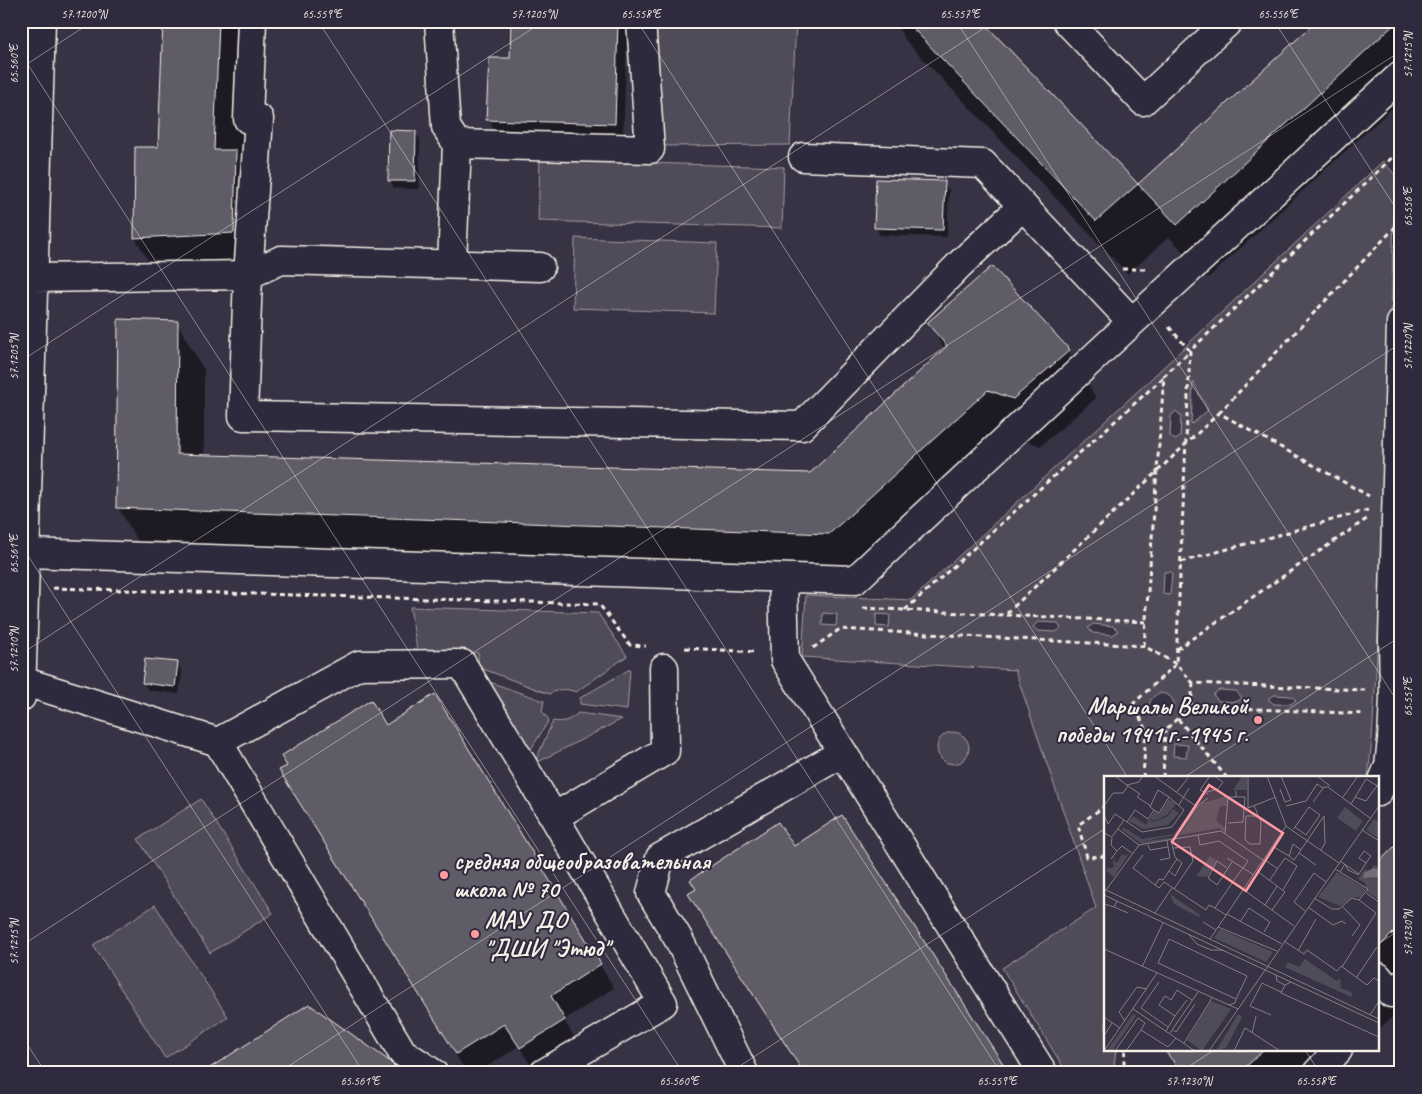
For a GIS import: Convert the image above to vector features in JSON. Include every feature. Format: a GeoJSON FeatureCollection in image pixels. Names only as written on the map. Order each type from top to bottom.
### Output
{"type":"FeatureCollection","features":[{"type":"Feature","properties":{"kind":"street"},"geometry":{"type":"LineString","coordinates":[[21,698],[26,348],[34,278],[41,21]]}},
{"type":"Feature","properties":{"kind":"street"},"geometry":{"type":"LineString","coordinates":[[252,21],[248,118],[259,118],[248,275],[243,416],[802,426],[960,264],[1023,206]]}},
{"type":"Feature","properties":{"kind":"street"},"geometry":{"type":"LineString","coordinates":[[439,21],[446,127],[457,144],[452,264]]}},
{"type":"Feature","properties":{"kind":"street"},"geometry":{"type":"LineString","coordinates":[[457,144],[650,149],[641,21]]}},
{"type":"Feature","properties":{"kind":"street"},"geometry":{"type":"LineString","coordinates":[[1067,21],[1143,101],[1229,21]]}},
{"type":"Feature","properties":{"kind":"street"},"geometry":{"type":"LineString","coordinates":[[24,573],[856,580],[1132,322],[1401,75]]}},
{"type":"Feature","properties":{"kind":"street"},"geometry":{"type":"LineString","coordinates":[[803,157],[983,164],[1132,322]]}},
{"type":"Feature","properties":{"kind":"street"},"geometry":{"type":"LineString","coordinates":[[34,278],[248,275],[281,260],[540,267]]}},
{"type":"Feature","properties":{"kind":"street"},"geometry":{"type":"LineString","coordinates":[[1380,788],[1390,766],[1392,740],[1388,696],[1393,638],[1395,500],[1401,323]]}},
{"type":"Feature","properties":{"kind":"street"},"geometry":{"type":"LineString","coordinates":[[782,578],[785,660],[1043,1073]]}},
{"type":"Feature","properties":{"kind":"street"},"geometry":{"type":"LineString","coordinates":[[554,817],[665,751],[664,654]]}},
{"type":"Feature","properties":{"kind":"street"},"geometry":{"type":"LineString","coordinates":[[218,742],[358,665],[462,664],[663,1003],[544,1073]]}},
{"type":"Feature","properties":{"kind":"street"},"geometry":{"type":"LineString","coordinates":[[22,681],[218,742],[402,1052],[432,1073]]}},
{"type":"Feature","properties":{"kind":"street"},"geometry":{"type":"LineString","coordinates":[[744,1073],[679,940],[651,893],[660,858],[842,753]]}},
{"type":"Feature","properties":{"kind":"street"},"geometry":{"type":"LineString","coordinates":[[1317,1073],[1336,1052]]}},
{"type":"Feature","properties":{"kind":"path"},"geometry":{"type":"LineString","coordinates":[[1005,615],[1219,413],[1401,221]]}},
{"type":"Feature","properties":{"kind":"path"},"geometry":{"type":"LineString","coordinates":[[905,610],[1190,351],[1176,664],[1133,704],[1146,729],[1143,776]]}},
{"type":"Feature","properties":{"kind":"path"},"geometry":{"type":"LineString","coordinates":[[1144,646],[1164,376]]}},
{"type":"Feature","properties":{"kind":"path"},"geometry":{"type":"LineString","coordinates":[[1219,413],[1395,500]]}},
{"type":"Feature","properties":{"kind":"path"},"geometry":{"type":"LineString","coordinates":[[1181,562],[1395,500]]}},
{"type":"Feature","properties":{"kind":"path"},"geometry":{"type":"LineString","coordinates":[[1177,649],[1395,500]]}},
{"type":"Feature","properties":{"kind":"path"},"geometry":{"type":"LineString","coordinates":[[24,573],[599,604],[630,645],[664,654],[806,653],[840,629],[1144,646],[1176,664],[1193,683],[1388,696]]}},
{"type":"Feature","properties":{"kind":"path"},"geometry":{"type":"LineString","coordinates":[[858,608],[1146,622]]}},
{"type":"Feature","properties":{"kind":"path"},"geometry":{"type":"LineString","coordinates":[[1146,729],[1165,730],[1178,719],[1191,706],[1193,683]]}},
{"type":"Feature","properties":{"kind":"path"},"geometry":{"type":"LineString","coordinates":[[1191,706],[1368,715],[1368,706]]}},
{"type":"Feature","properties":{"kind":"path"},"geometry":{"type":"LineString","coordinates":[[1178,719],[1225,776]]}},
{"type":"Feature","properties":{"kind":"path"},"geometry":{"type":"LineString","coordinates":[[1163,776],[1165,730]]}},
{"type":"Feature","properties":{"kind":"path"},"geometry":{"type":"LineString","coordinates":[[1104,806],[1078,825],[1088,857],[1104,856]]}},
{"type":"Feature","properties":{"kind":"path"},"geometry":{"type":"LineString","coordinates":[[1123,1073],[1125,1052]]}},
{"type":"Feature","properties":{"kind":"shaded area"},"geometry":{"type":"Polygon","coordinates":[[[654,21],[796,21],[790,145],[662,146],[654,21]]]}},
{"type":"Feature","properties":{"kind":"shaded area"},"geometry":{"type":"Polygon","coordinates":[[[540,160],[784,167],[782,228],[538,221],[540,160]]]}},
{"type":"Feature","properties":{"kind":"shaded area"},"geometry":{"type":"Polygon","coordinates":[[[1383,161],[1395,175],[1386,505],[1368,776],[1104,776],[1104,1052],[1116,1052],[1113,1073],[1067,1073],[1002,968],[1096,908],[1015,670],[802,657],[806,595],[911,600],[1139,390],[1383,161]],[[1193,382],[1191,423],[1208,410],[1193,382]],[[1176,411],[1171,416],[1170,436],[1175,440],[1180,437],[1181,416],[1176,411]],[[1164,572],[1163,594],[1170,595],[1172,572],[1164,572]],[[823,613],[822,625],[836,626],[837,614],[823,613]],[[876,614],[876,626],[889,627],[890,615],[876,614]],[[1038,622],[1033,627],[1038,631],[1056,632],[1061,628],[1057,623],[1038,622]],[[1093,624],[1088,628],[1093,633],[1113,635],[1118,631],[1113,626],[1093,624]],[[1219,690],[1213,695],[1219,701],[1236,702],[1242,698],[1236,691],[1219,690]],[[1159,693],[1150,701],[1150,706],[1158,716],[1164,716],[1172,709],[1172,699],[1168,695],[1159,693]],[[1274,695],[1268,699],[1274,704],[1291,704],[1296,700],[1291,696],[1274,695]],[[1174,744],[1173,756],[1186,757],[1188,745],[1174,744]]]}},
{"type":"Feature","properties":{"kind":"shaded area"},"geometry":{"type":"Polygon","coordinates":[[[575,238],[717,243],[714,313],[573,308],[575,238]]]}},
{"type":"Feature","properties":{"kind":"shaded area"},"geometry":{"type":"Polygon","coordinates":[[[410,607],[598,613],[627,656],[576,692],[562,690],[549,694],[478,667],[478,653],[417,650],[410,607]]]}},
{"type":"Feature","properties":{"kind":"shaded area"},"geometry":{"type":"Polygon","coordinates":[[[630,669],[627,710],[580,704],[580,698],[630,669]]]}},
{"type":"Feature","properties":{"kind":"shaded area"},"geometry":{"type":"Polygon","coordinates":[[[484,680],[544,701],[542,711],[549,720],[528,754],[484,680]]]}},
{"type":"Feature","properties":{"kind":"shaded area"},"geometry":{"type":"Polygon","coordinates":[[[578,713],[622,719],[534,764],[553,721],[561,722],[578,713]]]}},
{"type":"Feature","properties":{"kind":"shaded area"},"geometry":{"type":"Polygon","coordinates":[[[953,732],[965,736],[969,748],[965,760],[953,764],[941,760],[937,748],[941,736],[953,732]]]}},
{"type":"Feature","properties":{"kind":"shaded area"},"geometry":{"type":"Polygon","coordinates":[[[201,799],[273,913],[210,953],[138,839],[201,799]]]}},
{"type":"Feature","properties":{"kind":"shaded area"},"geometry":{"type":"Polygon","coordinates":[[[155,905],[228,1017],[165,1058],[93,945],[155,905]]]}},
{"type":"Feature","properties":{"kind":"building"},"geometry":{"type":"Polygon","coordinates":[[[163,21],[219,21],[214,150],[236,150],[234,233],[134,238],[135,147],[158,147],[163,21]]]}},
{"type":"Feature","properties":{"kind":"building"},"geometry":{"type":"Polygon","coordinates":[[[511,21],[618,21],[615,124],[486,120],[489,58],[510,58],[511,21]]]}},
{"type":"Feature","properties":{"kind":"building"},"geometry":{"type":"Polygon","coordinates":[[[906,21],[982,21],[1138,184],[1096,221],[906,21]]]}},
{"type":"Feature","properties":{"kind":"building"},"geometry":{"type":"Polygon","coordinates":[[[1317,21],[1398,21],[1177,225],[1138,184],[1317,21]]]}},
{"type":"Feature","properties":{"kind":"building"},"geometry":{"type":"Polygon","coordinates":[[[389,130],[416,131],[415,181],[388,181],[389,130]]]}},
{"type":"Feature","properties":{"kind":"building"},"geometry":{"type":"Polygon","coordinates":[[[876,179],[945,181],[943,230],[874,228],[876,179]]]}},
{"type":"Feature","properties":{"kind":"building"},"geometry":{"type":"Polygon","coordinates":[[[992,266],[1070,350],[1013,399],[988,390],[829,534],[116,508],[118,319],[178,321],[177,454],[810,473],[947,346],[927,323],[992,266]]]}},
{"type":"Feature","properties":{"kind":"building"},"geometry":{"type":"Polygon","coordinates":[[[145,659],[178,662],[175,687],[142,683],[145,659]]]}},
{"type":"Feature","properties":{"kind":"building"},"geometry":{"type":"Polygon","coordinates":[[[435,694],[601,964],[551,996],[565,1020],[520,1048],[504,1024],[456,1054],[279,770],[287,766],[281,756],[371,700],[386,725],[435,694]]]}},
{"type":"Feature","properties":{"kind":"building"},"geometry":{"type":"Polygon","coordinates":[[[842,815],[1009,1073],[804,1073],[688,894],[696,889],[690,880],[778,822],[794,846],[842,815]]]}},
{"type":"Feature","properties":{"kind":"building"},"geometry":{"type":"Polygon","coordinates":[[[1401,840],[1401,925],[1380,946],[1380,861],[1401,840]]]}},
{"type":"Feature","properties":{"kind":"building"},"geometry":{"type":"Polygon","coordinates":[[[309,1004],[405,1073],[202,1073],[309,1004]]]}},
{"type":"Feature","properties":{"kind":"building"},"geometry":{"type":"Polygon","coordinates":[[[1166,1052],[1262,1052],[1239,1073],[1183,1073],[1166,1052]]]}},
{"type":"Feature","properties":{"kind":"place","name":"Маршалы Великой победы 1941 г.-1945 г."},"geometry":{"type":"Point","coordinates":[1258,720]}},
{"type":"Feature","properties":{"kind":"place","name":"средняя общеобразовательная школа № 70"},"geometry":{"type":"Point","coordinates":[444,875]}},
{"type":"Feature","properties":{"kind":"place","name":"МАУ ДО \"ДШИ \"Этюд\""},"geometry":{"type":"Point","coordinates":[475,934]}}]}
